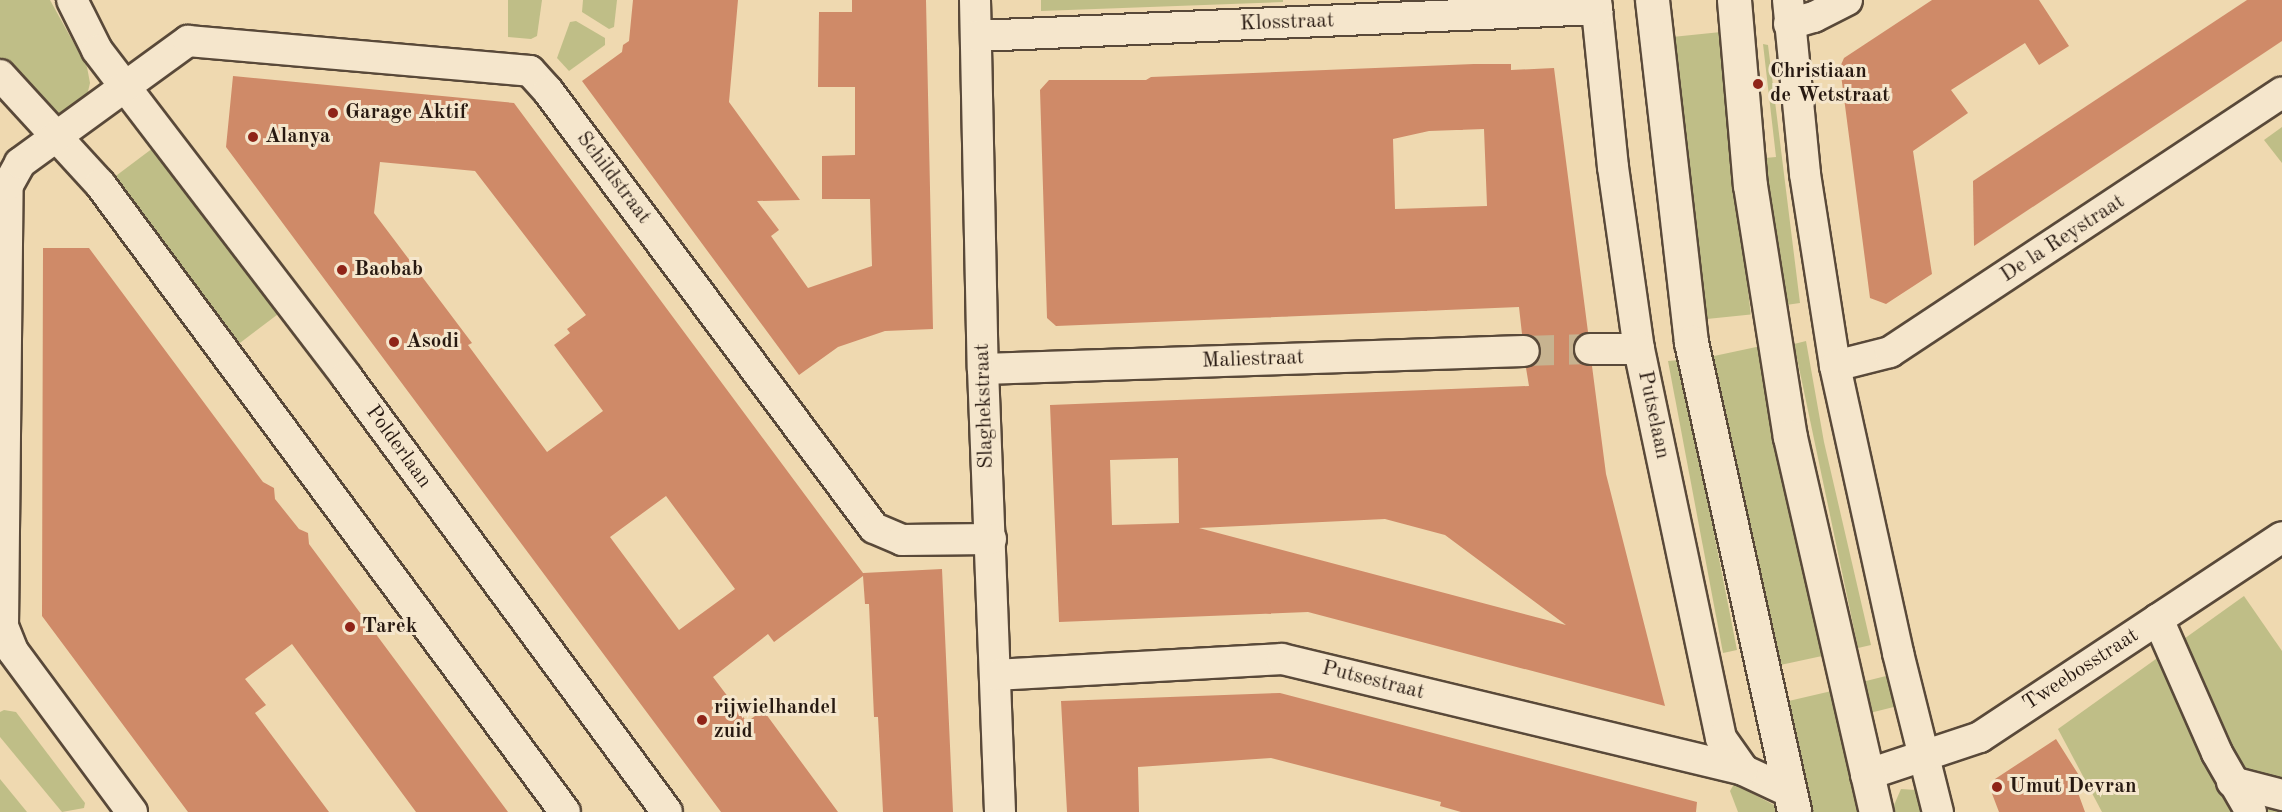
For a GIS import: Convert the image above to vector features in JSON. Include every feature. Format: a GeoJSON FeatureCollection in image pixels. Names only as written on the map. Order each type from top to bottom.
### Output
{"type":"FeatureCollection","features":[{"type":"Feature","properties":{"kind":"main road"},"geometry":{"type":"LineString","coordinates":[[1652,0],[1691,342],[1791,801]]}},
{"type":"Feature","properties":{"kind":"main road"},"geometry":{"type":"LineString","coordinates":[[1734,0],[1750,185],[1790,437],[1876,812]]}},
{"type":"Feature","properties":{"kind":"street","name":"Polderlaan"},"geometry":{"type":"LineString","coordinates":[[72,0],[97,50],[346,376],[667,812]]}},
{"type":"Feature","properties":{"kind":"street","name":"Slaghekstraat"},"geometry":{"type":"LineString","coordinates":[[975,0],[983,369],[1000,812]]}},
{"type":"Feature","properties":{"kind":"street"},"geometry":{"type":"LineString","coordinates":[[1847,0],[1814,17],[1789,12],[1805,174],[1835,366],[1923,758],[1938,812]]}},
{"type":"Feature","properties":{"kind":"street","name":"Klosstraat"},"geometry":{"type":"LineString","coordinates":[[977,36],[1590,7]]}},
{"type":"Feature","properties":{"kind":"street","name":"Putselaan"},"geometry":{"type":"LineString","coordinates":[[1590,7],[1639,349],[1721,738],[1743,770]]}},
{"type":"Feature","properties":{"kind":"street","name":"Schildstraat"},"geometry":{"type":"LineString","coordinates":[[124,85],[188,41],[530,71],[548,91],[874,528],[902,540],[991,539]]}},
{"type":"Feature","properties":{"kind":"street"},"geometry":{"type":"LineString","coordinates":[[0,75],[100,184],[565,812]]}},
{"type":"Feature","properties":{"kind":"street"},"geometry":{"type":"LineString","coordinates":[[124,85],[20,163],[8,185],[3,626],[13,651],[132,812]]}},
{"type":"Feature","properties":{"kind":"street","name":"De la Reystraat"},"geometry":{"type":"LineString","coordinates":[[1835,366],[1890,352],[2282,93]]}},
{"type":"Feature","properties":{"kind":"street"},"geometry":{"type":"LineString","coordinates":[[1590,349],[1639,349]]}},
{"type":"Feature","properties":{"kind":"street","name":"Maliestraat"},"geometry":{"type":"LineString","coordinates":[[983,369],[1524,351]]}},
{"type":"Feature","properties":{"kind":"street","name":"Tweebosstraat"},"geometry":{"type":"LineString","coordinates":[[1866,775],[1923,758],[1980,737],[2282,537]]}},
{"type":"Feature","properties":{"kind":"street"},"geometry":{"type":"LineString","coordinates":[[2158,619],[2232,782],[2251,812]]}},
{"type":"Feature","properties":{"kind":"street","name":"Putsestraat"},"geometry":{"type":"LineString","coordinates":[[996,675],[1282,659],[1743,770]]}},
{"type":"Feature","properties":{"kind":"street"},"geometry":{"type":"LineString","coordinates":[[1743,770],[1791,801]]}},
{"type":"Feature","properties":{"kind":"street"},"geometry":{"type":"LineString","coordinates":[[2232,782],[2282,795]]}},
{"type":"Feature","properties":{"kind":"shaded area"},"geometry":{"type":"Polygon","coordinates":[[[0,0],[50,0],[87,67],[90,83],[86,100],[71,113],[53,114],[0,64],[0,0]]]}},
{"type":"Feature","properties":{"kind":"shaded area"},"geometry":{"type":"Polygon","coordinates":[[[508,0],[542,0],[537,36],[531,39],[508,37],[508,0]]]}},
{"type":"Feature","properties":{"kind":"shaded area"},"geometry":{"type":"Polygon","coordinates":[[[583,0],[617,0],[614,27],[609,29],[582,12],[583,0]]]}},
{"type":"Feature","properties":{"kind":"shaded area"},"geometry":{"type":"Polygon","coordinates":[[[1041,0],[1283,0],[1283,2],[1041,11],[1041,0]]]}},
{"type":"Feature","properties":{"kind":"shaded area"},"geometry":{"type":"Polygon","coordinates":[[[576,21],[605,38],[605,45],[569,71],[557,58],[570,22],[576,21]]]}},
{"type":"Feature","properties":{"kind":"shaded area"},"geometry":{"type":"Polygon","coordinates":[[[1721,32],[1751,314],[1702,320],[1672,37],[1721,32]]]}},
{"type":"Feature","properties":{"kind":"shaded area"},"geometry":{"type":"Polygon","coordinates":[[[1763,44],[1768,45],[1800,303],[1786,305],[1765,158],[1776,157],[1763,44]]]}},
{"type":"Feature","properties":{"kind":"shaded area"},"geometry":{"type":"Polygon","coordinates":[[[2282,127],[2282,163],[2264,140],[2282,127]]]}},
{"type":"Feature","properties":{"kind":"shaded area"},"geometry":{"type":"Polygon","coordinates":[[[157,145],[282,311],[234,347],[109,181],[157,145]]]}},
{"type":"Feature","properties":{"kind":"shaded area"},"geometry":{"type":"Polygon","coordinates":[[[1806,341],[1824,442],[1871,645],[1858,648],[1794,344],[1806,341]]]}},
{"type":"Feature","properties":{"kind":"shaded area"},"geometry":{"type":"Polygon","coordinates":[[[1761,346],[1827,655],[1774,666],[1708,357],[1761,346]]]}},
{"type":"Feature","properties":{"kind":"shaded area"},"geometry":{"type":"Polygon","coordinates":[[[1680,360],[1737,650],[1723,653],[1668,361],[1680,360]]]}},
{"type":"Feature","properties":{"kind":"shaded area"},"geometry":{"type":"Polygon","coordinates":[[[2244,596],[2282,651],[2282,812],[2102,812],[2058,729],[2244,596]]]}},
{"type":"Feature","properties":{"kind":"shaded area"},"geometry":{"type":"Polygon","coordinates":[[[1890,675],[1898,706],[1866,714],[1858,683],[1890,675]]]}},
{"type":"Feature","properties":{"kind":"shaded area"},"geometry":{"type":"Polygon","coordinates":[[[1836,690],[1865,812],[1804,812],[1780,703],[1836,690]]]}},
{"type":"Feature","properties":{"kind":"shaded area"},"geometry":{"type":"Polygon","coordinates":[[[4,710],[16,712],[85,803],[84,808],[62,812],[0,737],[0,712],[4,710]]]}},
{"type":"Feature","properties":{"kind":"shaded area"},"geometry":{"type":"Polygon","coordinates":[[[0,779],[27,812],[0,812],[0,779]]]}},
{"type":"Feature","properties":{"kind":"shaded area"},"geometry":{"type":"Polygon","coordinates":[[[1734,784],[1776,806],[1781,812],[1738,812],[1730,791],[1734,784]]]}},
{"type":"Feature","properties":{"kind":"shaded area"},"geometry":{"type":"Polygon","coordinates":[[[1901,789],[1916,790],[1923,812],[1891,812],[1901,789]]]}},
{"type":"Feature","properties":{"kind":"building"},"geometry":{"type":"Polygon","coordinates":[[[633,0],[738,0],[729,102],[800,200],[757,201],[779,230],[771,236],[808,288],[872,266],[870,199],[822,199],[822,156],[855,155],[855,87],[818,87],[819,12],[852,12],[852,0],[926,0],[933,329],[885,331],[838,347],[799,375],[582,81],[622,52],[623,45],[629,41],[633,0]]]}},
{"type":"Feature","properties":{"kind":"building"},"geometry":{"type":"Polygon","coordinates":[[[1932,0],[2039,0],[2069,46],[2039,65],[2025,43],[1951,90],[1968,113],[1913,151],[1932,274],[1886,304],[1870,298],[1840,67],[1844,58],[1932,0]]]}},
{"type":"Feature","properties":{"kind":"building"},"geometry":{"type":"Polygon","coordinates":[[[2247,0],[2282,0],[2282,41],[1974,246],[1973,181],[2247,0]]]}},
{"type":"Feature","properties":{"kind":"building"},"geometry":{"type":"Polygon","coordinates":[[[1474,64],[1511,64],[1511,70],[1554,68],[1588,332],[1575,340],[1573,350],[1581,364],[1592,366],[1606,474],[1665,706],[1308,612],[1059,622],[1050,405],[1529,386],[1526,368],[1539,360],[1541,351],[1533,336],[1522,334],[1519,307],[1056,326],[1047,318],[1040,90],[1049,80],[1146,80],[1151,77],[1474,64]],[[1484,129],[1429,131],[1393,139],[1395,209],[1487,206],[1484,129]],[[1178,458],[1110,460],[1112,525],[1179,523],[1178,458]],[[1385,519],[1199,528],[1566,625],[1445,535],[1385,519]]]}},
{"type":"Feature","properties":{"kind":"building"},"geometry":{"type":"Polygon","coordinates":[[[233,76],[514,103],[863,573],[942,569],[953,812],[883,812],[878,717],[874,717],[869,604],[865,604],[863,576],[774,642],[768,634],[713,677],[747,722],[763,710],[838,812],[721,812],[226,147],[233,76]],[[380,162],[374,213],[472,343],[468,345],[547,452],[603,411],[554,345],[570,333],[567,329],[586,315],[475,171],[380,162]],[[666,496],[610,537],[679,630],[735,589],[666,496]]]}},
{"type":"Feature","properties":{"kind":"building"},"geometry":{"type":"Polygon","coordinates":[[[43,248],[89,248],[263,482],[274,488],[275,499],[299,529],[308,533],[309,544],[508,812],[416,812],[292,644],[245,679],[266,705],[255,713],[329,812],[188,812],[42,616],[43,248]]]}},
{"type":"Feature","properties":{"kind":"building"},"geometry":{"type":"Polygon","coordinates":[[[1280,693],[1697,802],[1696,812],[1461,812],[1440,806],[1441,802],[1271,758],[1138,767],[1139,812],[1067,812],[1061,701],[1280,693]]]}},
{"type":"Feature","properties":{"kind":"building"},"geometry":{"type":"Polygon","coordinates":[[[2056,739],[2080,777],[2073,779],[2085,812],[1999,812],[1991,791],[1995,779],[2056,739]]]}},
{"type":"Feature","properties":{"kind":"tunnel"},"geometry":{"type":"LineString","coordinates":[[1524,351],[1590,349]]}},
{"type":"Feature","properties":{"kind":"place","name":"Christiaan de Wetstraat"},"geometry":{"type":"Point","coordinates":[1758,84]}},
{"type":"Feature","properties":{"kind":"place","name":"Garage Aktif"},"geometry":{"type":"Point","coordinates":[333,113]}},
{"type":"Feature","properties":{"kind":"place","name":"Alanya"},"geometry":{"type":"Point","coordinates":[253,137]}},
{"type":"Feature","properties":{"kind":"place","name":"Baobab"},"geometry":{"type":"Point","coordinates":[342,270]}},
{"type":"Feature","properties":{"kind":"place","name":"Asodi"},"geometry":{"type":"Point","coordinates":[394,342]}},
{"type":"Feature","properties":{"kind":"place","name":"Tarek"},"geometry":{"type":"Point","coordinates":[350,627]}},
{"type":"Feature","properties":{"kind":"place","name":"rijwielhandel zuid"},"geometry":{"type":"Point","coordinates":[702,720]}},
{"type":"Feature","properties":{"kind":"place","name":"Umut Devran"},"geometry":{"type":"Point","coordinates":[1997,787]}}]}
